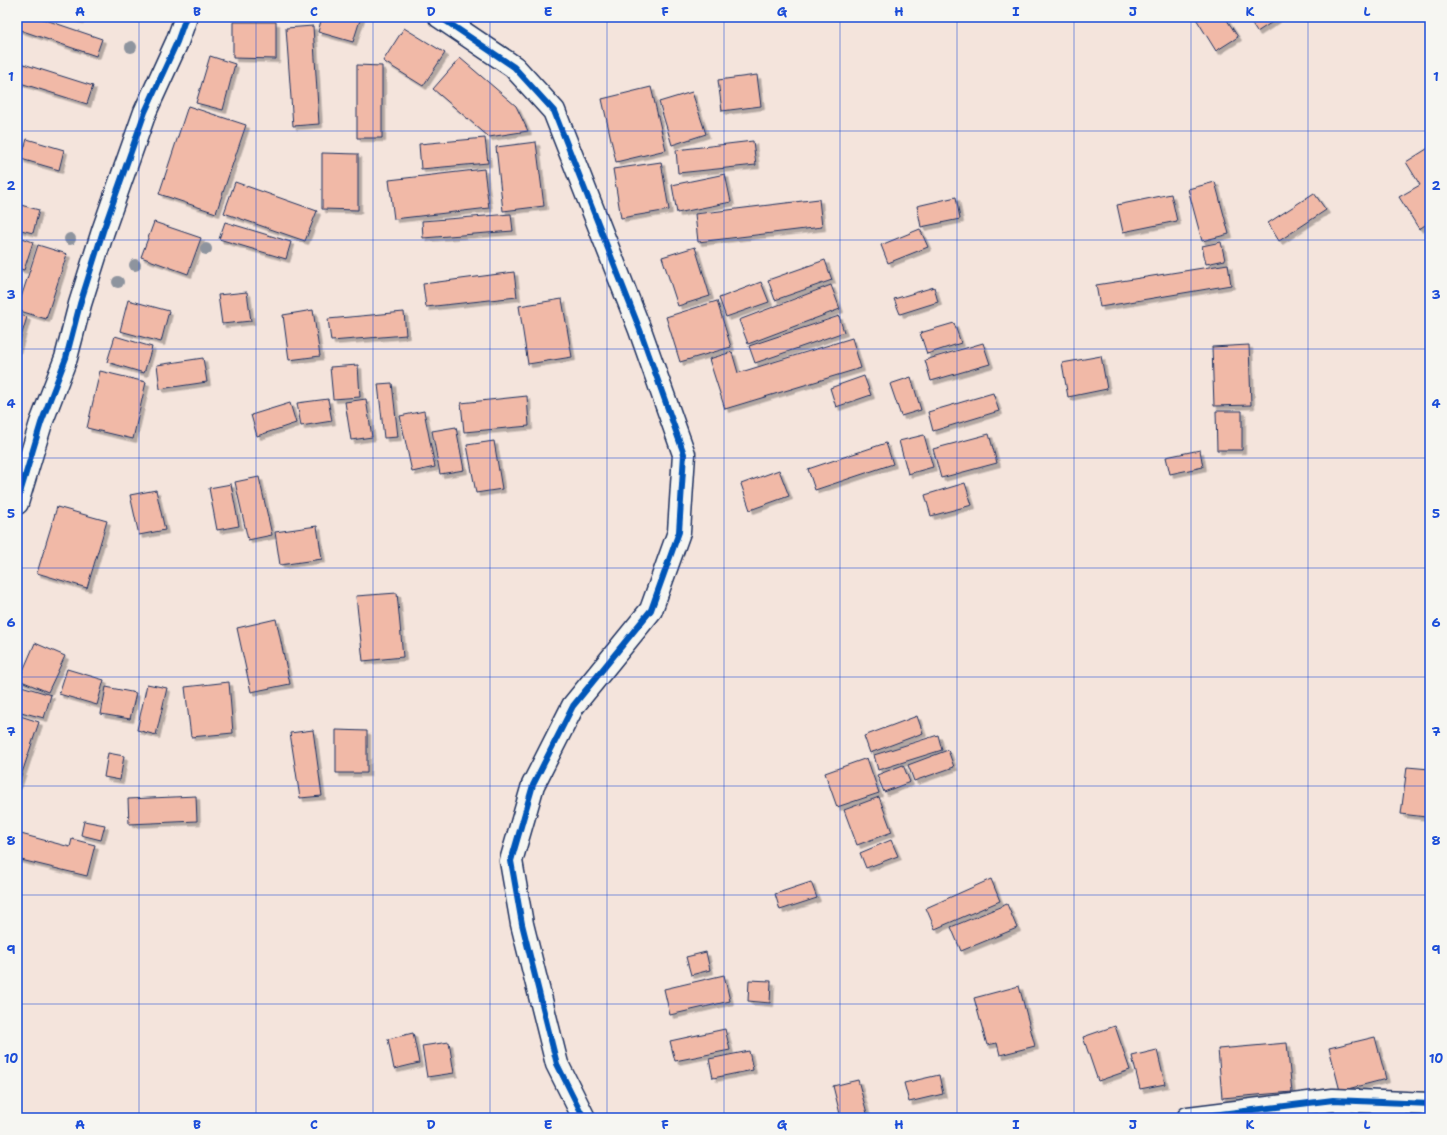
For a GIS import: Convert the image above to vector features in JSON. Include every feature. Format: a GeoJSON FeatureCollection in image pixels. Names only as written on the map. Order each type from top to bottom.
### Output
{"type":"FeatureCollection","features":[{"type":"Feature","properties":{"kind":"street"},"geometry":{"type":"LineString","coordinates":[[17,503],[41,423],[66,358],[80,304],[145,112],[177,42],[186,17]]}},
{"type":"Feature","properties":{"kind":"street"},"geometry":{"type":"LineString","coordinates":[[440,17],[514,67],[554,111],[640,330],[684,454],[678,532],[651,610],[573,706],[533,785],[510,861],[522,924],[557,1064],[584,1118]]}},
{"type":"Feature","properties":{"kind":"street"},"geometry":{"type":"LineString","coordinates":[[1188,1118],[1333,1100],[1430,1104]]}},
{"type":"Feature","properties":{"kind":"building"},"geometry":{"type":"Polygon","coordinates":[[[17,17],[37,17],[102,39],[96,56],[17,29],[17,17]]]}},
{"type":"Feature","properties":{"kind":"building"},"geometry":{"type":"Polygon","coordinates":[[[66,17],[81,17],[80,20],[66,17]]]}},
{"type":"Feature","properties":{"kind":"building"},"geometry":{"type":"Polygon","coordinates":[[[322,17],[361,17],[353,42],[318,32],[322,17]]]}},
{"type":"Feature","properties":{"kind":"building"},"geometry":{"type":"Polygon","coordinates":[[[1195,17],[1225,17],[1238,37],[1216,51],[1195,17]]]}},
{"type":"Feature","properties":{"kind":"building"},"geometry":{"type":"Polygon","coordinates":[[[1247,17],[1276,17],[1277,19],[1257,32],[1247,17]]]}},
{"type":"Feature","properties":{"kind":"building"},"geometry":{"type":"Polygon","coordinates":[[[233,22],[276,22],[276,59],[233,58],[233,22]]]}},
{"type":"Feature","properties":{"kind":"building"},"geometry":{"type":"Polygon","coordinates":[[[313,26],[319,124],[293,126],[286,28],[313,26]]]}},
{"type":"Feature","properties":{"kind":"building"},"geometry":{"type":"Polygon","coordinates":[[[404,28],[445,53],[423,86],[383,61],[404,28]]]}},
{"type":"Feature","properties":{"kind":"building"},"geometry":{"type":"Polygon","coordinates":[[[210,56],[235,64],[223,110],[196,103],[210,56]]]}},
{"type":"Feature","properties":{"kind":"building"},"geometry":{"type":"Polygon","coordinates":[[[460,58],[516,106],[528,131],[489,137],[433,89],[460,58]]]}},
{"type":"Feature","properties":{"kind":"building"},"geometry":{"type":"Polygon","coordinates":[[[17,62],[93,86],[87,104],[17,82],[17,62]]]}},
{"type":"Feature","properties":{"kind":"building"},"geometry":{"type":"Polygon","coordinates":[[[357,65],[382,66],[382,138],[357,138],[357,65]]]}},
{"type":"Feature","properties":{"kind":"building"},"geometry":{"type":"Polygon","coordinates":[[[757,75],[761,106],[722,111],[718,80],[757,75]]]}},
{"type":"Feature","properties":{"kind":"building"},"geometry":{"type":"Polygon","coordinates":[[[651,87],[666,150],[616,162],[602,99],[651,87]]]}},
{"type":"Feature","properties":{"kind":"building"},"geometry":{"type":"Polygon","coordinates":[[[692,92],[706,134],[672,145],[659,102],[692,92]]]}},
{"type":"Feature","properties":{"kind":"building"},"geometry":{"type":"Polygon","coordinates":[[[188,106],[246,125],[216,213],[159,194],[188,106]]]}},
{"type":"Feature","properties":{"kind":"building"},"geometry":{"type":"Polygon","coordinates":[[[485,138],[488,163],[421,169],[419,144],[485,138]]]}},
{"type":"Feature","properties":{"kind":"building"},"geometry":{"type":"Polygon","coordinates":[[[27,139],[64,150],[59,170],[21,159],[27,139]]]}},
{"type":"Feature","properties":{"kind":"building"},"geometry":{"type":"Polygon","coordinates":[[[753,141],[756,165],[678,173],[676,150],[753,141]]]}},
{"type":"Feature","properties":{"kind":"building"},"geometry":{"type":"Polygon","coordinates":[[[536,142],[544,206],[503,211],[496,147],[536,142]]]}},
{"type":"Feature","properties":{"kind":"building"},"geometry":{"type":"Polygon","coordinates":[[[1430,147],[1430,222],[1419,229],[1399,197],[1420,185],[1406,162],[1430,147]]]}},
{"type":"Feature","properties":{"kind":"building"},"geometry":{"type":"Polygon","coordinates":[[[322,153],[358,154],[358,210],[322,209],[322,153]]]}},
{"type":"Feature","properties":{"kind":"building"},"geometry":{"type":"Polygon","coordinates":[[[661,162],[669,210],[621,218],[613,169],[661,162]]]}},
{"type":"Feature","properties":{"kind":"building"},"geometry":{"type":"Polygon","coordinates":[[[484,169],[489,208],[394,219],[389,180],[484,169]]]}},
{"type":"Feature","properties":{"kind":"building"},"geometry":{"type":"Polygon","coordinates":[[[725,174],[731,202],[677,213],[672,185],[725,174]]]}},
{"type":"Feature","properties":{"kind":"building"},"geometry":{"type":"Polygon","coordinates":[[[235,182],[317,211],[305,241],[224,213],[235,182]]]}},
{"type":"Feature","properties":{"kind":"building"},"geometry":{"type":"Polygon","coordinates":[[[1215,182],[1229,234],[1202,241],[1188,189],[1215,182]]]}},
{"type":"Feature","properties":{"kind":"building"},"geometry":{"type":"Polygon","coordinates":[[[1314,193],[1326,210],[1279,241],[1268,223],[1314,193]]]}},
{"type":"Feature","properties":{"kind":"building"},"geometry":{"type":"Polygon","coordinates":[[[1171,194],[1177,221],[1123,232],[1117,205],[1171,194]]]}},
{"type":"Feature","properties":{"kind":"building"},"geometry":{"type":"Polygon","coordinates":[[[956,197],[960,219],[921,227],[917,206],[956,197]]]}},
{"type":"Feature","properties":{"kind":"building"},"geometry":{"type":"Polygon","coordinates":[[[819,199],[822,227],[698,242],[695,214],[819,199]]]}},
{"type":"Feature","properties":{"kind":"building"},"geometry":{"type":"Polygon","coordinates":[[[17,204],[39,210],[33,233],[17,229],[17,204]]]}},
{"type":"Feature","properties":{"kind":"building"},"geometry":{"type":"Polygon","coordinates":[[[511,214],[513,231],[423,238],[422,221],[511,214]]]}},
{"type":"Feature","properties":{"kind":"building"},"geometry":{"type":"Polygon","coordinates":[[[154,222],[201,238],[188,274],[141,257],[154,222]]]}},
{"type":"Feature","properties":{"kind":"building"},"geometry":{"type":"Polygon","coordinates":[[[225,222],[291,242],[286,259],[219,239],[225,222]]]}},
{"type":"Feature","properties":{"kind":"building"},"geometry":{"type":"Polygon","coordinates":[[[920,229],[928,247],[888,263],[881,245],[920,229]]]}},
{"type":"Feature","properties":{"kind":"building"},"geometry":{"type":"Polygon","coordinates":[[[17,236],[33,242],[24,270],[17,268],[17,236]]]}},
{"type":"Feature","properties":{"kind":"building"},"geometry":{"type":"Polygon","coordinates":[[[1221,242],[1225,260],[1206,264],[1202,246],[1221,242]]]}},
{"type":"Feature","properties":{"kind":"building"},"geometry":{"type":"Polygon","coordinates":[[[38,245],[67,254],[46,319],[17,310],[38,245]]]}},
{"type":"Feature","properties":{"kind":"building"},"geometry":{"type":"Polygon","coordinates":[[[695,247],[710,296],[678,306],[662,257],[695,247]]]}},
{"type":"Feature","properties":{"kind":"building"},"geometry":{"type":"Polygon","coordinates":[[[825,260],[832,280],[775,300],[768,280],[825,260]]]}},
{"type":"Feature","properties":{"kind":"building"},"geometry":{"type":"Polygon","coordinates":[[[1228,264],[1231,285],[1100,307],[1096,285],[1228,264]]]}},
{"type":"Feature","properties":{"kind":"building"},"geometry":{"type":"Polygon","coordinates":[[[514,272],[517,297],[426,307],[423,284],[514,272]]]}},
{"type":"Feature","properties":{"kind":"building"},"geometry":{"type":"Polygon","coordinates":[[[761,282],[769,302],[726,317],[719,298],[761,282]]]}},
{"type":"Feature","properties":{"kind":"building"},"geometry":{"type":"Polygon","coordinates":[[[831,285],[840,309],[748,344],[739,320],[831,285]]]}},
{"type":"Feature","properties":{"kind":"building"},"geometry":{"type":"Polygon","coordinates":[[[934,287],[938,302],[900,314],[894,299],[934,287]]]}},
{"type":"Feature","properties":{"kind":"building"},"geometry":{"type":"Polygon","coordinates":[[[247,292],[251,321],[222,324],[218,295],[247,292]]]}},
{"type":"Feature","properties":{"kind":"building"},"geometry":{"type":"Polygon","coordinates":[[[562,299],[572,357],[528,364],[519,306],[562,299]]]}},
{"type":"Feature","properties":{"kind":"building"},"geometry":{"type":"Polygon","coordinates":[[[128,300],[169,311],[161,342],[120,331],[128,300]]]}},
{"type":"Feature","properties":{"kind":"building"},"geometry":{"type":"Polygon","coordinates":[[[717,301],[731,347],[680,362],[666,317],[717,301]]]}},
{"type":"Feature","properties":{"kind":"building"},"geometry":{"type":"Polygon","coordinates":[[[313,310],[320,356],[289,360],[283,315],[313,310]]]}},
{"type":"Feature","properties":{"kind":"building"},"geometry":{"type":"Polygon","coordinates":[[[404,312],[406,335],[331,341],[328,319],[404,312]]]}},
{"type":"Feature","properties":{"kind":"building"},"geometry":{"type":"Polygon","coordinates":[[[17,314],[27,317],[17,350],[17,314]]]}},
{"type":"Feature","properties":{"kind":"building"},"geometry":{"type":"Polygon","coordinates":[[[839,316],[844,332],[755,363],[749,346],[839,316]]]}},
{"type":"Feature","properties":{"kind":"building"},"geometry":{"type":"Polygon","coordinates":[[[954,323],[961,343],[927,354],[920,333],[954,323]]]}},
{"type":"Feature","properties":{"kind":"building"},"geometry":{"type":"Polygon","coordinates":[[[115,336],[152,347],[144,373],[107,362],[115,336]]]}},
{"type":"Feature","properties":{"kind":"building"},"geometry":{"type":"Polygon","coordinates":[[[852,338],[861,368],[725,409],[709,359],[732,352],[738,373],[852,338]]]}},
{"type":"Feature","properties":{"kind":"building"},"geometry":{"type":"Polygon","coordinates":[[[983,343],[990,364],[931,381],[925,360],[983,343]]]}},
{"type":"Feature","properties":{"kind":"building"},"geometry":{"type":"Polygon","coordinates":[[[1249,345],[1251,405],[1214,406],[1212,347],[1249,345]]]}},
{"type":"Feature","properties":{"kind":"building"},"geometry":{"type":"Polygon","coordinates":[[[1101,356],[1107,389],[1068,397],[1062,363],[1101,356]]]}},
{"type":"Feature","properties":{"kind":"building"},"geometry":{"type":"Polygon","coordinates":[[[203,358],[207,382],[160,389],[157,365],[203,358]]]}},
{"type":"Feature","properties":{"kind":"building"},"geometry":{"type":"Polygon","coordinates":[[[358,365],[360,397],[333,399],[330,367],[358,365]]]}},
{"type":"Feature","properties":{"kind":"building"},"geometry":{"type":"Polygon","coordinates":[[[100,371],[146,382],[133,439],[87,428],[100,371]]]}},
{"type":"Feature","properties":{"kind":"building"},"geometry":{"type":"Polygon","coordinates":[[[864,376],[871,395],[836,407],[830,388],[864,376]]]}},
{"type":"Feature","properties":{"kind":"building"},"geometry":{"type":"Polygon","coordinates":[[[911,377],[921,410],[901,416],[890,384],[911,377]]]}},
{"type":"Feature","properties":{"kind":"building"},"geometry":{"type":"Polygon","coordinates":[[[392,383],[398,437],[384,438],[378,384],[392,383]]]}},
{"type":"Feature","properties":{"kind":"building"},"geometry":{"type":"Polygon","coordinates":[[[993,393],[999,411],[933,431],[928,412],[993,393]]]}},
{"type":"Feature","properties":{"kind":"building"},"geometry":{"type":"Polygon","coordinates":[[[527,396],[529,426],[464,432],[461,403],[527,396]]]}},
{"type":"Feature","properties":{"kind":"building"},"geometry":{"type":"Polygon","coordinates":[[[328,399],[332,421],[301,426],[297,403],[328,399]]]}},
{"type":"Feature","properties":{"kind":"building"},"geometry":{"type":"Polygon","coordinates":[[[366,399],[372,437],[351,440],[345,402],[366,399]]]}},
{"type":"Feature","properties":{"kind":"building"},"geometry":{"type":"Polygon","coordinates":[[[290,403],[296,423],[257,436],[251,415],[290,403]]]}},
{"type":"Feature","properties":{"kind":"building"},"geometry":{"type":"Polygon","coordinates":[[[424,411],[435,467],[412,472],[400,416],[424,411]]]}},
{"type":"Feature","properties":{"kind":"building"},"geometry":{"type":"Polygon","coordinates":[[[1216,411],[1242,411],[1242,450],[1217,450],[1216,411]]]}},
{"type":"Feature","properties":{"kind":"building"},"geometry":{"type":"Polygon","coordinates":[[[456,427],[464,470],[440,474],[432,431],[456,427]]]}},
{"type":"Feature","properties":{"kind":"building"},"geometry":{"type":"Polygon","coordinates":[[[989,434],[997,463],[941,478],[933,449],[989,434]]]}},
{"type":"Feature","properties":{"kind":"building"},"geometry":{"type":"Polygon","coordinates":[[[924,435],[933,467],[908,474],[899,441],[924,435]]]}},
{"type":"Feature","properties":{"kind":"building"},"geometry":{"type":"Polygon","coordinates":[[[494,441],[502,489],[476,493],[467,445],[494,441]]]}},
{"type":"Feature","properties":{"kind":"building"},"geometry":{"type":"Polygon","coordinates":[[[886,443],[893,464],[815,490],[808,469],[886,443]]]}},
{"type":"Feature","properties":{"kind":"building"},"geometry":{"type":"Polygon","coordinates":[[[1200,450],[1203,467],[1170,474],[1166,457],[1200,450]]]}},
{"type":"Feature","properties":{"kind":"building"},"geometry":{"type":"Polygon","coordinates":[[[779,470],[789,496],[750,510],[741,484],[779,470]]]}},
{"type":"Feature","properties":{"kind":"building"},"geometry":{"type":"Polygon","coordinates":[[[259,477],[272,535],[248,540],[235,482],[259,477]]]}},
{"type":"Feature","properties":{"kind":"building"},"geometry":{"type":"Polygon","coordinates":[[[965,483],[972,505],[931,516],[925,495],[965,483]]]}},
{"type":"Feature","properties":{"kind":"building"},"geometry":{"type":"Polygon","coordinates":[[[231,484],[239,526],[217,530],[209,488],[231,484]]]}},
{"type":"Feature","properties":{"kind":"building"},"geometry":{"type":"Polygon","coordinates":[[[156,490],[165,530],[139,535],[130,495],[156,490]]]}},
{"type":"Feature","properties":{"kind":"building"},"geometry":{"type":"Polygon","coordinates":[[[57,507],[107,521],[87,588],[37,573],[57,507]]]}},
{"type":"Feature","properties":{"kind":"building"},"geometry":{"type":"Polygon","coordinates":[[[317,526],[322,559],[280,565],[275,532],[317,526]]]}},
{"type":"Feature","properties":{"kind":"building"},"geometry":{"type":"Polygon","coordinates":[[[397,593],[403,657],[363,661],[356,596],[397,593]]]}},
{"type":"Feature","properties":{"kind":"building"},"geometry":{"type":"Polygon","coordinates":[[[276,619],[290,684],[251,692],[237,628],[276,619]]]}},
{"type":"Feature","properties":{"kind":"building"},"geometry":{"type":"Polygon","coordinates":[[[35,643],[65,656],[48,692],[19,680],[35,643]]]}},
{"type":"Feature","properties":{"kind":"building"},"geometry":{"type":"Polygon","coordinates":[[[67,669],[104,680],[97,705],[59,694],[67,669]]]}},
{"type":"Feature","properties":{"kind":"building"},"geometry":{"type":"Polygon","coordinates":[[[229,682],[233,733],[191,737],[185,687],[229,682]]]}},
{"type":"Feature","properties":{"kind":"building"},"geometry":{"type":"Polygon","coordinates":[[[147,684],[167,688],[156,735],[137,730],[147,684]]]}},
{"type":"Feature","properties":{"kind":"building"},"geometry":{"type":"Polygon","coordinates":[[[18,685],[51,695],[44,718],[17,711],[18,685]]]}},
{"type":"Feature","properties":{"kind":"building"},"geometry":{"type":"Polygon","coordinates":[[[106,687],[136,693],[130,719],[101,714],[106,687]]]}},
{"type":"Feature","properties":{"kind":"building"},"geometry":{"type":"Polygon","coordinates":[[[17,715],[39,722],[18,785],[17,785],[17,715]]]}},
{"type":"Feature","properties":{"kind":"building"},"geometry":{"type":"Polygon","coordinates":[[[917,716],[923,733],[870,753],[864,736],[917,716]]]}},
{"type":"Feature","properties":{"kind":"building"},"geometry":{"type":"Polygon","coordinates":[[[313,730],[322,796],[300,798],[290,733],[313,730]]]}},
{"type":"Feature","properties":{"kind":"building"},"geometry":{"type":"Polygon","coordinates":[[[336,730],[367,731],[367,773],[336,773],[336,730]]]}},
{"type":"Feature","properties":{"kind":"building"},"geometry":{"type":"Polygon","coordinates":[[[938,735],[942,750],[878,770],[874,755],[938,735]]]}},
{"type":"Feature","properties":{"kind":"building"},"geometry":{"type":"Polygon","coordinates":[[[948,750],[954,767],[914,781],[908,765],[948,750]]]}},
{"type":"Feature","properties":{"kind":"building"},"geometry":{"type":"Polygon","coordinates":[[[108,753],[124,756],[120,780],[104,777],[108,753]]]}},
{"type":"Feature","properties":{"kind":"building"},"geometry":{"type":"Polygon","coordinates":[[[867,758],[879,793],[837,807],[825,773],[867,758]]]}},
{"type":"Feature","properties":{"kind":"building"},"geometry":{"type":"Polygon","coordinates":[[[903,765],[910,782],[884,792],[877,775],[903,765]]]}},
{"type":"Feature","properties":{"kind":"building"},"geometry":{"type":"Polygon","coordinates":[[[1407,767],[1430,769],[1426,817],[1401,814],[1407,767]]]}},
{"type":"Feature","properties":{"kind":"building"},"geometry":{"type":"Polygon","coordinates":[[[196,796],[197,821],[129,824],[128,799],[196,796]]]}},
{"type":"Feature","properties":{"kind":"building"},"geometry":{"type":"Polygon","coordinates":[[[879,797],[892,832],[857,845],[844,810],[879,797]]]}},
{"type":"Feature","properties":{"kind":"building"},"geometry":{"type":"Polygon","coordinates":[[[84,821],[105,825],[101,840],[81,835],[84,821]]]}},
{"type":"Feature","properties":{"kind":"building"},"geometry":{"type":"Polygon","coordinates":[[[17,833],[70,847],[72,839],[95,845],[87,876],[17,859],[17,833]]]}},
{"type":"Feature","properties":{"kind":"building"},"geometry":{"type":"Polygon","coordinates":[[[891,840],[898,856],[866,868],[860,853],[891,840]]]}},
{"type":"Feature","properties":{"kind":"building"},"geometry":{"type":"Polygon","coordinates":[[[991,879],[1000,901],[935,929],[926,908],[991,879]]]}},
{"type":"Feature","properties":{"kind":"building"},"geometry":{"type":"Polygon","coordinates":[[[811,882],[817,898],[780,910],[775,894],[811,882]]]}},
{"type":"Feature","properties":{"kind":"building"},"geometry":{"type":"Polygon","coordinates":[[[1430,893],[1430,902],[1426,896],[1430,893]]]}},
{"type":"Feature","properties":{"kind":"building"},"geometry":{"type":"Polygon","coordinates":[[[1007,904],[1017,928],[961,951],[951,927],[1007,904]]]}},
{"type":"Feature","properties":{"kind":"building"},"geometry":{"type":"Polygon","coordinates":[[[706,952],[710,970],[691,975],[686,957],[706,952]]]}},
{"type":"Feature","properties":{"kind":"building"},"geometry":{"type":"Polygon","coordinates":[[[724,975],[730,1001],[670,1015],[664,989],[724,975]]]}},
{"type":"Feature","properties":{"kind":"building"},"geometry":{"type":"Polygon","coordinates":[[[749,980],[771,981],[770,1003],[748,1001],[749,980]]]}},
{"type":"Feature","properties":{"kind":"building"},"geometry":{"type":"Polygon","coordinates":[[[1019,986],[1035,1046],[1000,1055],[997,1043],[987,1045],[974,998],[1019,986]]]}},
{"type":"Feature","properties":{"kind":"building"},"geometry":{"type":"Polygon","coordinates":[[[1115,1026],[1130,1070],[1098,1081],[1083,1037],[1115,1026]]]}},
{"type":"Feature","properties":{"kind":"building"},"geometry":{"type":"Polygon","coordinates":[[[725,1029],[730,1050],[675,1061],[670,1041],[725,1029]]]}},
{"type":"Feature","properties":{"kind":"building"},"geometry":{"type":"Polygon","coordinates":[[[413,1033],[419,1063],[394,1069],[388,1039],[413,1033]]]}},
{"type":"Feature","properties":{"kind":"building"},"geometry":{"type":"Polygon","coordinates":[[[1375,1037],[1386,1079],[1340,1091],[1329,1048],[1375,1037]]]}},
{"type":"Feature","properties":{"kind":"building"},"geometry":{"type":"Polygon","coordinates":[[[449,1042],[454,1073],[427,1077],[422,1046],[449,1042]]]}},
{"type":"Feature","properties":{"kind":"building"},"geometry":{"type":"Polygon","coordinates":[[[1287,1043],[1292,1092],[1222,1098],[1218,1049],[1287,1043]]]}},
{"type":"Feature","properties":{"kind":"building"},"geometry":{"type":"Polygon","coordinates":[[[1157,1050],[1165,1084],[1140,1089],[1132,1056],[1157,1050]]]}},
{"type":"Feature","properties":{"kind":"building"},"geometry":{"type":"Polygon","coordinates":[[[749,1051],[753,1070],[713,1078],[709,1059],[749,1051]]]}},
{"type":"Feature","properties":{"kind":"building"},"geometry":{"type":"Polygon","coordinates":[[[939,1075],[943,1094],[909,1102],[904,1083],[939,1075]]]}},
{"type":"Feature","properties":{"kind":"building"},"geometry":{"type":"Polygon","coordinates":[[[858,1080],[868,1117],[841,1118],[833,1086],[858,1080]]]}},
{"type":"Feature","properties":{"kind":"cycle path"},"geometry":{"type":"LineString","coordinates":[[17,503],[41,423],[66,358],[80,304],[103,231],[145,112],[177,42],[186,17]]}},
{"type":"Feature","properties":{"kind":"cycle path"},"geometry":{"type":"LineString","coordinates":[[440,17],[514,67],[554,111],[640,330],[684,454],[679,532],[651,610],[573,706],[533,785],[511,861],[522,924],[557,1064],[584,1118]]}},
{"type":"Feature","properties":{"kind":"cycle path"},"geometry":{"type":"LineString","coordinates":[[1188,1118],[1333,1100],[1430,1104]]}}]}
